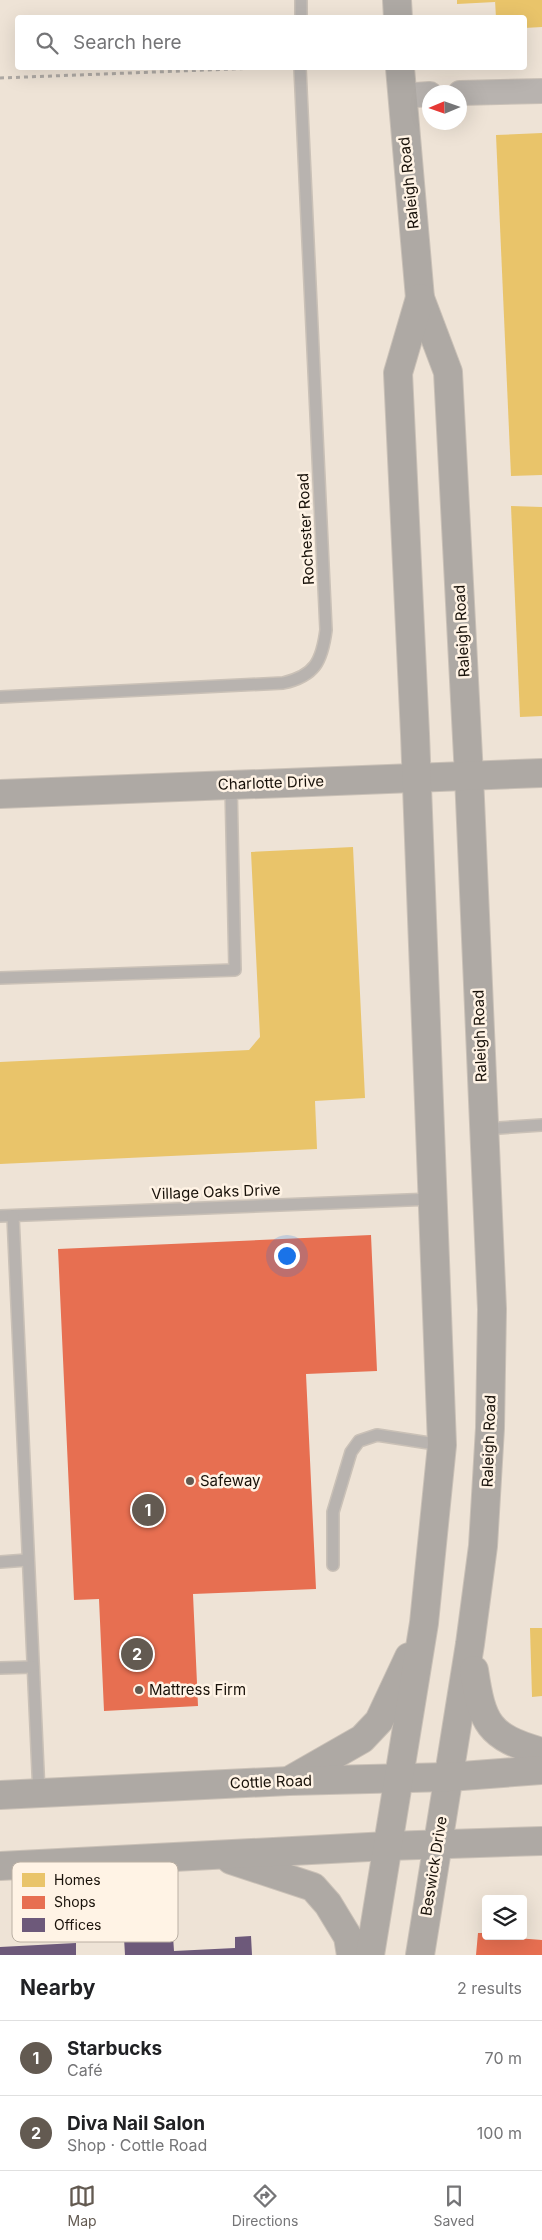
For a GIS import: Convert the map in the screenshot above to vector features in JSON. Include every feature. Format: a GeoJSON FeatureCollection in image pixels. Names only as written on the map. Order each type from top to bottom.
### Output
{"type":"FeatureCollection","features":[{"type":"Feature","properties":{"kind":"street"},"geometry":{"type":"LineString","coordinates":[[397,0],[398,15]]}},
{"type":"Feature","properties":{"kind":"street","name":"Raleigh Road"},"geometry":{"type":"LineString","coordinates":[[400,70],[420,298],[448,372],[469,776],[492,1309],[490,1428],[483,1546],[449,1777]]}},
{"type":"Feature","properties":{"kind":"street"},"geometry":{"type":"LineString","coordinates":[[467,93],[542,91]]}},
{"type":"Feature","properties":{"kind":"street"},"geometry":{"type":"LineString","coordinates":[[401,96],[422,95]]}},
{"type":"Feature","properties":{"kind":"street","name":"Raleigh Road"},"geometry":{"type":"LineString","coordinates":[[398,1777],[424,1624],[442,1445],[398,373],[420,298]]}},
{"type":"Feature","properties":{"kind":"street","name":"Charlotte Drive"},"geometry":{"type":"LineString","coordinates":[[0,794],[542,773]]}},
{"type":"Feature","properties":{"kind":"street"},"geometry":{"type":"LineString","coordinates":[[289,1781],[362,1739],[379,1721],[424,1624]]}},
{"type":"Feature","properties":{"kind":"street"},"geometry":{"type":"LineString","coordinates":[[470,1644],[480,1706],[491,1728],[515,1745],[542,1752]]}},
{"type":"Feature","properties":{"kind":"street","name":"Cottle Road"},"geometry":{"type":"LineString","coordinates":[[0,1795],[289,1781],[449,1777],[542,1770]]}},
{"type":"Feature","properties":{"kind":"street"},"geometry":{"type":"LineString","coordinates":[[370,1955],[398,1777]]}},
{"type":"Feature","properties":{"kind":"street","name":"Beswick Drive"},"geometry":{"type":"LineString","coordinates":[[420,1955],[449,1777]]}},
{"type":"Feature","properties":{"kind":"street"},"geometry":{"type":"LineString","coordinates":[[79,1862],[388,1846],[542,1841]]}},
{"type":"Feature","properties":{"kind":"street"},"geometry":{"type":"LineString","coordinates":[[216,1855],[313,1887],[328,1904],[348,1937],[351,1955]]}},
{"type":"Feature","properties":{"kind":"lane"},"geometry":{"type":"LineString","coordinates":[[301,0],[301,15]]}},
{"type":"Feature","properties":{"kind":"lane","name":"Rochester Road"},"geometry":{"type":"LineString","coordinates":[[0,697],[283,683],[298,680],[313,670],[323,650],[326,630],[300,70]]}},
{"type":"Feature","properties":{"kind":"lane"},"geometry":{"type":"LineString","coordinates":[[0,978],[235,970],[231,785]]}},
{"type":"Feature","properties":{"kind":"lane"},"geometry":{"type":"LineString","coordinates":[[484,1128],[542,1125]]}},
{"type":"Feature","properties":{"kind":"lane","name":"Village Oaks Drive"},"geometry":{"type":"LineString","coordinates":[[0,1216],[433,1199]]}},
{"type":"Feature","properties":{"kind":"lane"},"geometry":{"type":"LineString","coordinates":[[13,1216],[39,1794]]}},
{"type":"Feature","properties":{"kind":"lane"},"geometry":{"type":"LineString","coordinates":[[333,1565],[333,1512],[351,1452],[359,1441],[377,1435],[442,1445]]}},
{"type":"Feature","properties":{"kind":"lane"},"geometry":{"type":"LineString","coordinates":[[0,1562],[27,1560]]}},
{"type":"Feature","properties":{"kind":"lane"},"geometry":{"type":"LineString","coordinates":[[0,1668],[33,1667]]}},
{"type":"Feature","properties":{"kind":"path"},"geometry":{"type":"LineString","coordinates":[[0,78],[206,70]]}},
{"type":"Feature","properties":{"kind":"building: Homes"},"geometry":{"type":"Polygon","coordinates":[[[457,0],[495,0],[495,2],[457,4],[457,0]]]}},
{"type":"Feature","properties":{"kind":"building: Homes"},"geometry":{"type":"Polygon","coordinates":[[[495,0],[542,0],[542,27],[527,28],[527,15],[496,15],[495,0]]]}},
{"type":"Feature","properties":{"kind":"building: Homes"},"geometry":{"type":"Polygon","coordinates":[[[542,133],[542,475],[511,476],[496,135],[542,133]]]}},
{"type":"Feature","properties":{"kind":"building: Homes"},"geometry":{"type":"Polygon","coordinates":[[[511,506],[542,507],[542,716],[520,717],[511,506]]]}},
{"type":"Feature","properties":{"kind":"building: Homes"},"geometry":{"type":"Polygon","coordinates":[[[353,847],[365,1098],[315,1101],[317,1149],[0,1164],[0,1062],[249,1050],[260,1037],[251,852],[353,847]]]}},
{"type":"Feature","properties":{"kind":"building: Homes"},"geometry":{"type":"Polygon","coordinates":[[[530,1628],[542,1628],[542,1696],[532,1697],[530,1628]]]}},
{"type":"Feature","properties":{"kind":"building: Shops","name":"Safeway"},"geometry":{"type":"Polygon","coordinates":[[[371,1235],[377,1371],[306,1374],[316,1589],[193,1594],[198,1706],[104,1711],[99,1599],[74,1600],[58,1249],[371,1235]]]}},
{"type":"Feature","properties":{"kind":"building: Shops"},"geometry":{"type":"Polygon","coordinates":[[[478,1933],[482,1933],[482,1940],[542,1940],[542,1955],[476,1955],[478,1933]]]}},
{"type":"Feature","properties":{"kind":"building: Offices"},"geometry":{"type":"Polygon","coordinates":[[[251,1936],[252,1955],[125,1955],[124,1942],[173,1942],[174,1951],[235,1948],[235,1937],[251,1936]]]}},
{"type":"Feature","properties":{"kind":"building: Offices"},"geometry":{"type":"Polygon","coordinates":[[[76,1943],[76,1955],[0,1955],[0,1947],[76,1943]]]}},
{"type":"Feature","properties":{"kind":"place","name":"Safeway"},"geometry":{"type":"Point","coordinates":[190,1481]}},
{"type":"Feature","properties":{"kind":"place","name":"Starbucks"},"geometry":{"type":"Point","coordinates":[148,1510]}},
{"type":"Feature","properties":{"kind":"place","name":"Diva Nail Salon"},"geometry":{"type":"Point","coordinates":[137,1654]}},
{"type":"Feature","properties":{"kind":"place","name":"Mattress Firm"},"geometry":{"type":"Point","coordinates":[139,1690]}}]}
